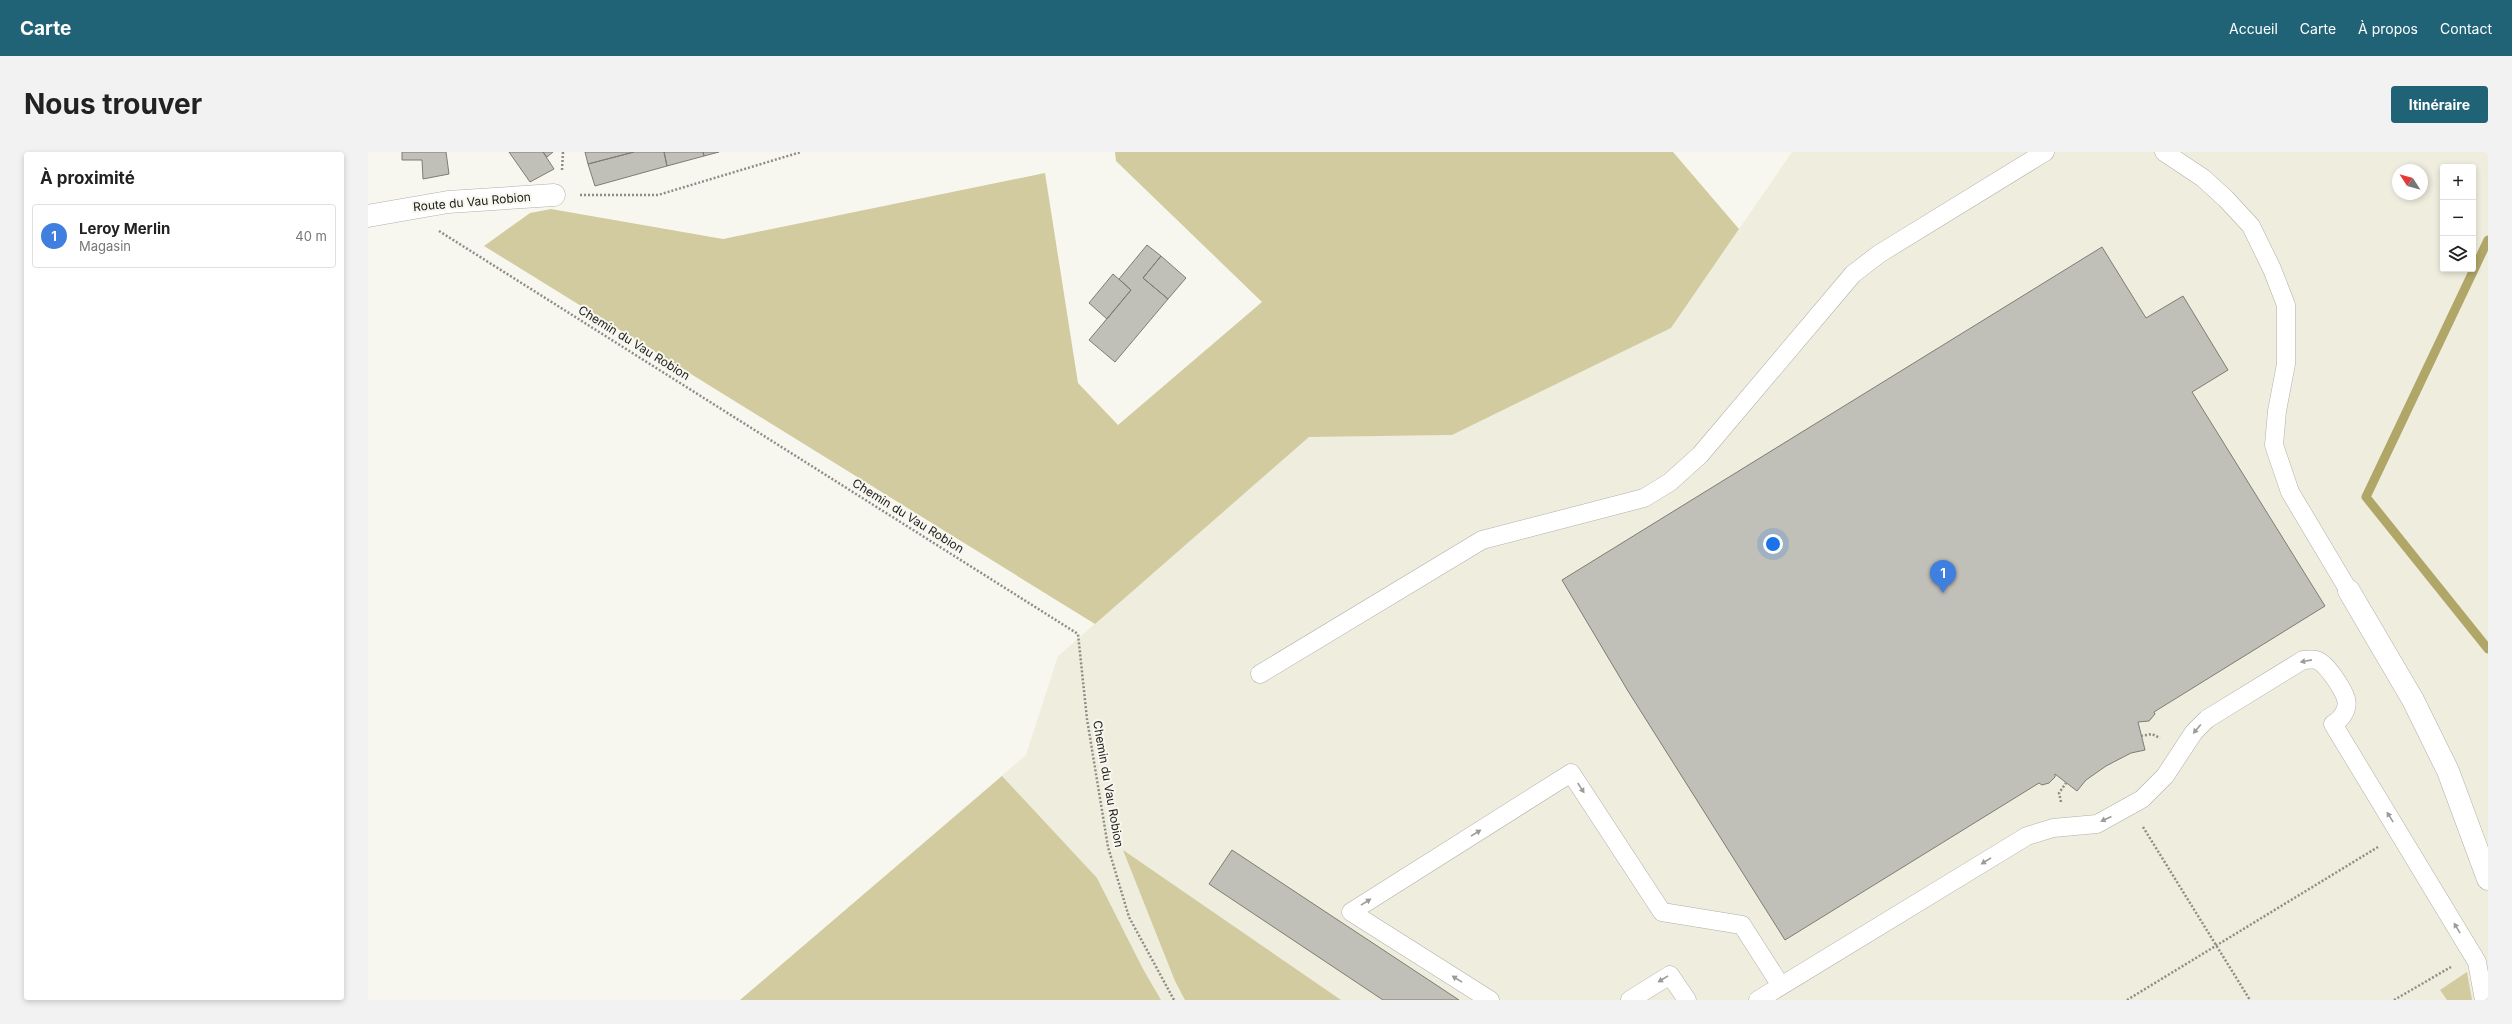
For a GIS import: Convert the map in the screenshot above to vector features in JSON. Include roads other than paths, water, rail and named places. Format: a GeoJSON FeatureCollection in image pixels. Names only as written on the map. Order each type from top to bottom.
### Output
{"type":"FeatureCollection","features":[{"type":"Feature","properties":{"kind":"street","name":"Route du Vau Robion"},"geometry":{"type":"LineString","coordinates":[[368,216],[448,202],[554,195]]}},
{"type":"Feature","properties":{"kind":"street"},"geometry":{"type":"LineString","coordinates":[[2350,591],[2413,700],[2448,771],[2488,879]]}},
{"type":"Feature","properties":{"kind":"lane"},"geometry":{"type":"LineString","coordinates":[[1260,674],[1482,540],[1644,498],[1670,482],[1700,455],[1853,274],[1879,254],[2045,152]]}},
{"type":"Feature","properties":{"kind":"lane"},"geometry":{"type":"LineString","coordinates":[[2164,152],[2203,178],[2226,199],[2251,226],[2272,268],[2286,305],[2286,364],[2277,412],[2274,445],[2290,492],[2350,591]]}},
{"type":"Feature","properties":{"kind":"lane"},"geometry":{"type":"LineString","coordinates":[[1758,1000],[2027,836],[2053,828],[2097,824],[2142,799],[2165,776],[2194,732],[2206,719],[2303,660],[2317,660],[2326,666],[2346,699],[2345,710],[2341,720],[2333,724],[2473,954],[2477,962],[2484,1000]]}},
{"type":"Feature","properties":{"kind":"lane"},"geometry":{"type":"LineString","coordinates":[[1490,1000],[1351,912],[1571,773],[1662,912],[1742,925],[1781,986]]}},
{"type":"Feature","properties":{"kind":"lane"},"geometry":{"type":"LineString","coordinates":[[1630,1000],[1670,975],[1687,1000]]}},
{"type":"Feature","properties":{"kind":"waterway"},"geometry":{"type":"LineString","coordinates":[[2488,240],[2366,497],[2488,649]]}},
{"type":"Feature","properties":{"kind":"place","name":"Leroy Merlin"},"geometry":{"type":"Point","coordinates":[1943,593]}}]}
